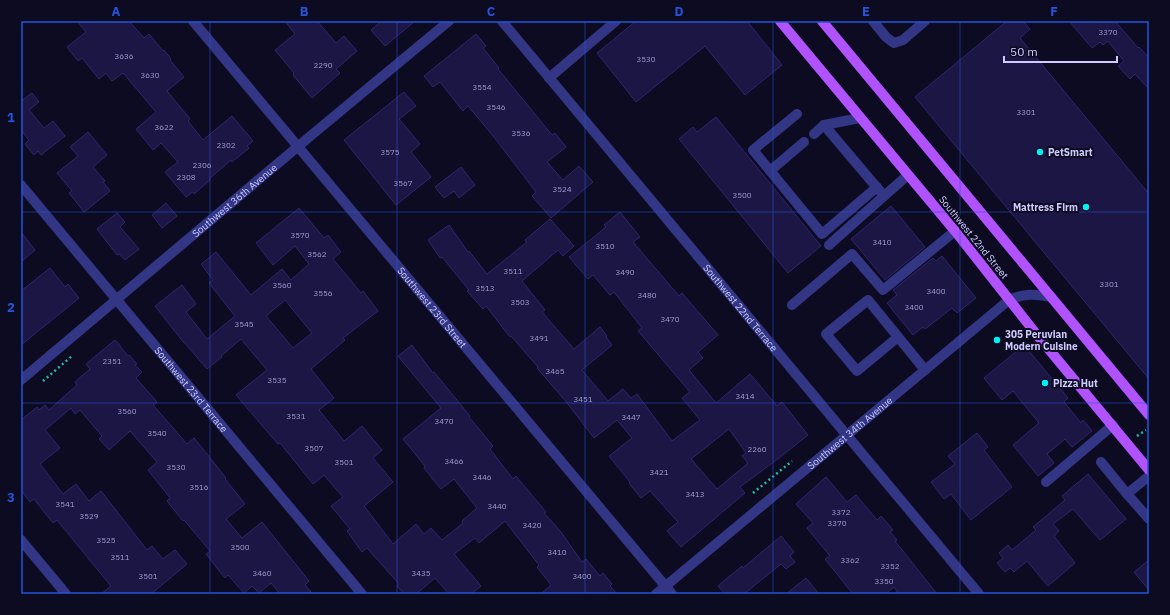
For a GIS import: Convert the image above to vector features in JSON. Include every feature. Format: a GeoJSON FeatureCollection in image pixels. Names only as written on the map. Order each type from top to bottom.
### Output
{"type":"FeatureCollection","features":[{"type":"Feature","properties":{"kind":"main road","name":"Southwest 22nd Street"},"geometry":{"type":"LineString","coordinates":[[780,21],[1149,470]]}},
{"type":"Feature","properties":{"kind":"main road","name":"Southwest 22nd Street"},"geometry":{"type":"LineString","coordinates":[[822,21],[1149,415]]}},
{"type":"Feature","properties":{"kind":"street","name":"Southwest 23rd Street"},"geometry":{"type":"LineString","coordinates":[[193,21],[669,590]]}},
{"type":"Feature","properties":{"kind":"street","name":"Southwest 36th Avenue"},"geometry":{"type":"LineString","coordinates":[[21,380],[449,21]]}},
{"type":"Feature","properties":{"kind":"street","name":"Southwest 22nd Terrace"},"geometry":{"type":"LineString","coordinates":[[502,21],[979,594]]}},
{"type":"Feature","properties":{"kind":"street"},"geometry":{"type":"LineString","coordinates":[[549,78],[616,21]]}},
{"type":"Feature","properties":{"kind":"street"},"geometry":{"type":"LineString","coordinates":[[873,21],[886,37],[894,42],[903,40],[925,21]]}},
{"type":"Feature","properties":{"kind":"street"},"geometry":{"type":"LineString","coordinates":[[797,114],[753,150],[822,234],[877,188]]}},
{"type":"Feature","properties":{"kind":"street"},"geometry":{"type":"LineString","coordinates":[[814,134],[824,125],[860,118]]}},
{"type":"Feature","properties":{"kind":"street"},"geometry":{"type":"LineString","coordinates":[[824,125],[884,196]]}},
{"type":"Feature","properties":{"kind":"street"},"geometry":{"type":"LineString","coordinates":[[770,170],[804,142]]}},
{"type":"Feature","properties":{"kind":"street"},"geometry":{"type":"LineString","coordinates":[[829,245],[908,175]]}},
{"type":"Feature","properties":{"kind":"street","name":"Southwest 23rd Terrace"},"geometry":{"type":"LineString","coordinates":[[21,185],[362,594]]}},
{"type":"Feature","properties":{"kind":"street"},"geometry":{"type":"LineString","coordinates":[[792,304],[852,254],[883,290],[954,231]]}},
{"type":"Feature","properties":{"kind":"street","name":"Southwest 34th Avenue"},"geometry":{"type":"LineString","coordinates":[[656,594],[669,590],[847,435],[1010,300],[1028,294],[1051,297]]}},
{"type":"Feature","properties":{"kind":"street"},"geometry":{"type":"LineString","coordinates":[[898,336],[857,371],[826,334],[868,300],[898,336],[925,370]]}},
{"type":"Feature","properties":{"kind":"street"},"geometry":{"type":"LineString","coordinates":[[1046,482],[1113,425]]}},
{"type":"Feature","properties":{"kind":"street"},"geometry":{"type":"LineString","coordinates":[[1101,462],[1149,519]]}},
{"type":"Feature","properties":{"kind":"street"},"geometry":{"type":"LineString","coordinates":[[1128,494],[1149,476]]}},
{"type":"Feature","properties":{"kind":"street"},"geometry":{"type":"LineString","coordinates":[[21,540],[66,594]]}},
{"type":"Feature","properties":{"kind":"path"},"geometry":{"type":"LineString","coordinates":[[42,381],[72,356]]}},
{"type":"Feature","properties":{"kind":"path"},"geometry":{"type":"LineString","coordinates":[[1137,436],[1146,430]]}},
{"type":"Feature","properties":{"kind":"path"},"geometry":{"type":"LineString","coordinates":[[753,494],[792,461]]}},
{"type":"Feature","properties":{"kind":"building"},"geometry":{"type":"Polygon","coordinates":[[[77,21],[129,21],[144,38],[149,34],[163,51],[164,50],[184,77],[167,91],[190,119],[188,121],[203,140],[232,116],[253,141],[247,146],[249,148],[232,162],[231,160],[194,194],[193,192],[186,197],[165,172],[178,162],[161,143],[153,150],[136,129],[156,112],[123,73],[112,81],[106,73],[99,79],[82,58],[78,61],[67,47],[86,32],[77,21]]]}},
{"type":"Feature","properties":{"kind":"building"},"geometry":{"type":"Polygon","coordinates":[[[285,21],[317,21],[336,43],[344,36],[357,51],[336,69],[340,73],[312,98],[275,50],[295,34],[285,21]]]}},
{"type":"Feature","properties":{"kind":"building"},"geometry":{"type":"Polygon","coordinates":[[[382,21],[415,21],[385,46],[371,30],[382,21]]]}},
{"type":"Feature","properties":{"kind":"building"},"geometry":{"type":"Polygon","coordinates":[[[636,21],[747,21],[782,65],[745,95],[705,46],[636,102],[597,53],[636,21]]]}},
{"type":"Feature","properties":{"kind":"building"},"geometry":{"type":"Polygon","coordinates":[[[1007,21],[1023,21],[1030,29],[1020,38],[1149,194],[1149,379],[915,97],[1007,21]]]}},
{"type":"Feature","properties":{"kind":"building"},"geometry":{"type":"Polygon","coordinates":[[[1069,21],[1115,21],[1138,48],[1139,47],[1149,58],[1149,89],[1135,74],[1130,79],[1118,66],[1124,61],[1108,41],[1103,45],[1100,42],[1092,48],[1069,21]]]}},
{"type":"Feature","properties":{"kind":"building"},"geometry":{"type":"Polygon","coordinates":[[[476,34],[486,46],[483,48],[499,68],[498,69],[552,135],[555,133],[566,147],[547,162],[563,180],[579,166],[593,182],[551,218],[532,196],[536,192],[468,106],[463,111],[440,82],[433,87],[424,76],[476,34]]]}},
{"type":"Feature","properties":{"kind":"building"},"geometry":{"type":"Polygon","coordinates":[[[404,92],[416,106],[399,119],[420,144],[411,152],[431,177],[396,205],[344,140],[404,92]]]}},
{"type":"Feature","properties":{"kind":"building"},"geometry":{"type":"Polygon","coordinates":[[[32,93],[39,102],[29,110],[44,128],[53,121],[65,136],[41,155],[38,151],[34,155],[25,144],[29,140],[21,130],[21,101],[32,93]]]}},
{"type":"Feature","properties":{"kind":"building"},"geometry":{"type":"Polygon","coordinates":[[[716,117],[821,246],[788,273],[679,139],[693,127],[697,132],[716,117]]]}},
{"type":"Feature","properties":{"kind":"building"},"geometry":{"type":"Polygon","coordinates":[[[88,132],[107,155],[93,167],[105,181],[103,182],[110,191],[84,212],[69,193],[72,191],[57,173],[78,156],[70,147],[88,132]]]}},
{"type":"Feature","properties":{"kind":"building"},"geometry":{"type":"Polygon","coordinates":[[[461,167],[475,185],[459,198],[454,191],[444,198],[435,187],[461,167]]]}},
{"type":"Feature","properties":{"kind":"building"},"geometry":{"type":"Polygon","coordinates":[[[166,203],[177,216],[162,228],[152,215],[166,203]]]}},
{"type":"Feature","properties":{"kind":"building"},"geometry":{"type":"Polygon","coordinates":[[[891,206],[925,247],[885,280],[851,239],[891,206]]]}},
{"type":"Feature","properties":{"kind":"building"},"geometry":{"type":"Polygon","coordinates":[[[299,208],[324,238],[328,235],[341,252],[333,259],[361,293],[363,291],[378,311],[343,338],[345,340],[311,369],[334,398],[319,410],[344,441],[362,426],[382,450],[373,458],[393,482],[364,506],[393,544],[416,524],[424,534],[431,528],[442,540],[463,523],[462,521],[477,508],[454,479],[441,489],[403,439],[441,408],[398,356],[412,345],[493,446],[490,449],[513,479],[516,476],[546,512],[544,513],[561,532],[582,562],[586,559],[600,576],[603,573],[612,584],[610,586],[617,594],[541,594],[551,585],[537,567],[539,565],[505,521],[479,543],[475,538],[454,554],[481,586],[471,594],[449,594],[435,578],[416,594],[404,594],[397,586],[399,584],[367,548],[362,552],[347,531],[350,529],[331,506],[343,497],[324,475],[313,484],[280,443],[278,444],[236,395],[267,370],[241,339],[207,369],[155,306],[182,285],[196,304],[186,312],[207,339],[235,316],[209,283],[213,280],[201,264],[216,252],[251,295],[282,269],[291,280],[309,264],[295,246],[273,265],[256,243],[299,208]],[[285,300],[266,316],[293,348],[312,333],[285,300]]]}},
{"type":"Feature","properties":{"kind":"building"},"geometry":{"type":"Polygon","coordinates":[[[620,212],[640,237],[633,242],[679,296],[682,293],[718,335],[698,352],[703,358],[689,370],[716,403],[750,374],[777,406],[782,402],[808,435],[740,487],[745,493],[681,547],[667,531],[678,522],[650,491],[641,498],[609,456],[632,438],[617,420],[594,438],[568,404],[537,368],[538,367],[511,336],[510,337],[486,306],[483,309],[467,291],[469,290],[442,257],[440,258],[428,240],[449,225],[468,252],[469,251],[487,274],[527,242],[525,240],[550,219],[574,246],[563,256],[558,250],[522,281],[545,310],[542,312],[574,349],[600,327],[612,345],[582,370],[608,401],[623,389],[631,398],[637,394],[672,441],[700,420],[682,398],[690,392],[638,331],[642,328],[614,292],[610,295],[593,275],[588,279],[569,257],[606,227],[604,225],[620,212]],[[729,429],[691,459],[717,489],[748,463],[742,456],[746,453],[729,429]]]}},
{"type":"Feature","properties":{"kind":"building"},"geometry":{"type":"Polygon","coordinates":[[[117,213],[125,222],[120,227],[139,249],[125,260],[120,254],[117,255],[97,229],[117,213]]]}},
{"type":"Feature","properties":{"kind":"building"},"geometry":{"type":"Polygon","coordinates":[[[21,232],[35,250],[21,262],[21,232]]]}},
{"type":"Feature","properties":{"kind":"building"},"geometry":{"type":"Polygon","coordinates":[[[942,256],[976,298],[957,313],[952,308],[925,329],[923,327],[913,335],[887,303],[897,295],[893,290],[933,258],[936,261],[942,256]]]}},
{"type":"Feature","properties":{"kind":"building"},"geometry":{"type":"Polygon","coordinates":[[[50,268],[65,287],[68,284],[79,298],[21,345],[21,291],[50,268]]]}},
{"type":"Feature","properties":{"kind":"building"},"geometry":{"type":"Polygon","coordinates":[[[115,340],[128,356],[129,355],[137,364],[135,365],[142,372],[136,378],[157,402],[153,405],[187,444],[194,438],[245,504],[226,519],[242,538],[262,522],[309,581],[305,585],[313,594],[280,594],[271,583],[259,593],[252,586],[244,593],[228,575],[225,578],[206,554],[210,551],[167,501],[170,498],[148,470],[157,462],[130,431],[109,450],[99,439],[102,436],[80,410],[75,414],[71,408],[45,430],[60,448],[40,464],[63,494],[76,484],[89,501],[101,491],[147,550],[152,546],[163,559],[175,550],[187,564],[151,594],[101,594],[111,586],[57,520],[53,523],[34,499],[30,502],[21,490],[21,420],[37,407],[39,410],[45,405],[49,410],[77,385],[75,382],[90,369],[86,364],[115,340]]]}},
{"type":"Feature","properties":{"kind":"building"},"geometry":{"type":"Polygon","coordinates":[[[1024,345],[1068,398],[1064,402],[1081,423],[1083,420],[1092,431],[1072,447],[1065,439],[1047,454],[1054,463],[1038,476],[1013,445],[1039,423],[1013,391],[1002,400],[984,378],[1024,345]]]}},
{"type":"Feature","properties":{"kind":"building"},"geometry":{"type":"Polygon","coordinates":[[[977,433],[988,447],[984,450],[1012,487],[971,520],[951,494],[944,499],[931,482],[955,464],[948,456],[977,433]]]}},
{"type":"Feature","properties":{"kind":"building"},"geometry":{"type":"Polygon","coordinates":[[[1088,474],[1126,519],[1100,540],[1073,509],[1053,524],[1059,531],[1054,536],[1075,563],[1048,586],[1027,561],[1014,572],[1010,568],[1005,572],[997,563],[1003,558],[999,553],[1008,545],[1012,550],[1036,530],[1033,527],[1065,500],[1062,496],[1088,474]]]}},
{"type":"Feature","properties":{"kind":"building"},"geometry":{"type":"Polygon","coordinates":[[[826,477],[847,502],[856,495],[877,520],[881,516],[893,530],[890,532],[897,540],[895,541],[937,594],[899,594],[894,587],[885,594],[853,594],[825,559],[830,556],[807,528],[813,523],[796,504],[826,477]]]}},
{"type":"Feature","properties":{"kind":"building"},"geometry":{"type":"Polygon","coordinates":[[[781,536],[794,552],[790,556],[795,562],[786,569],[781,564],[744,594],[725,594],[718,586],[742,566],[743,568],[781,536]]]}},
{"type":"Feature","properties":{"kind":"building"},"geometry":{"type":"Polygon","coordinates":[[[1149,560],[1149,590],[1134,572],[1149,560]]]}},
{"type":"Feature","properties":{"kind":"building"},"geometry":{"type":"Polygon","coordinates":[[[806,578],[819,594],[786,594],[806,578]]]}},
{"type":"Feature","properties":{"kind":"place","name":"PetSmart"},"geometry":{"type":"Point","coordinates":[1040,152]}},
{"type":"Feature","properties":{"kind":"place","name":"Mattress Firm"},"geometry":{"type":"Point","coordinates":[1086,207]}},
{"type":"Feature","properties":{"kind":"place","name":"305 Peruvian Modern Cuisine"},"geometry":{"type":"Point","coordinates":[997,340]}},
{"type":"Feature","properties":{"kind":"place","name":"Pizza Hut"},"geometry":{"type":"Point","coordinates":[1045,383]}}]}
